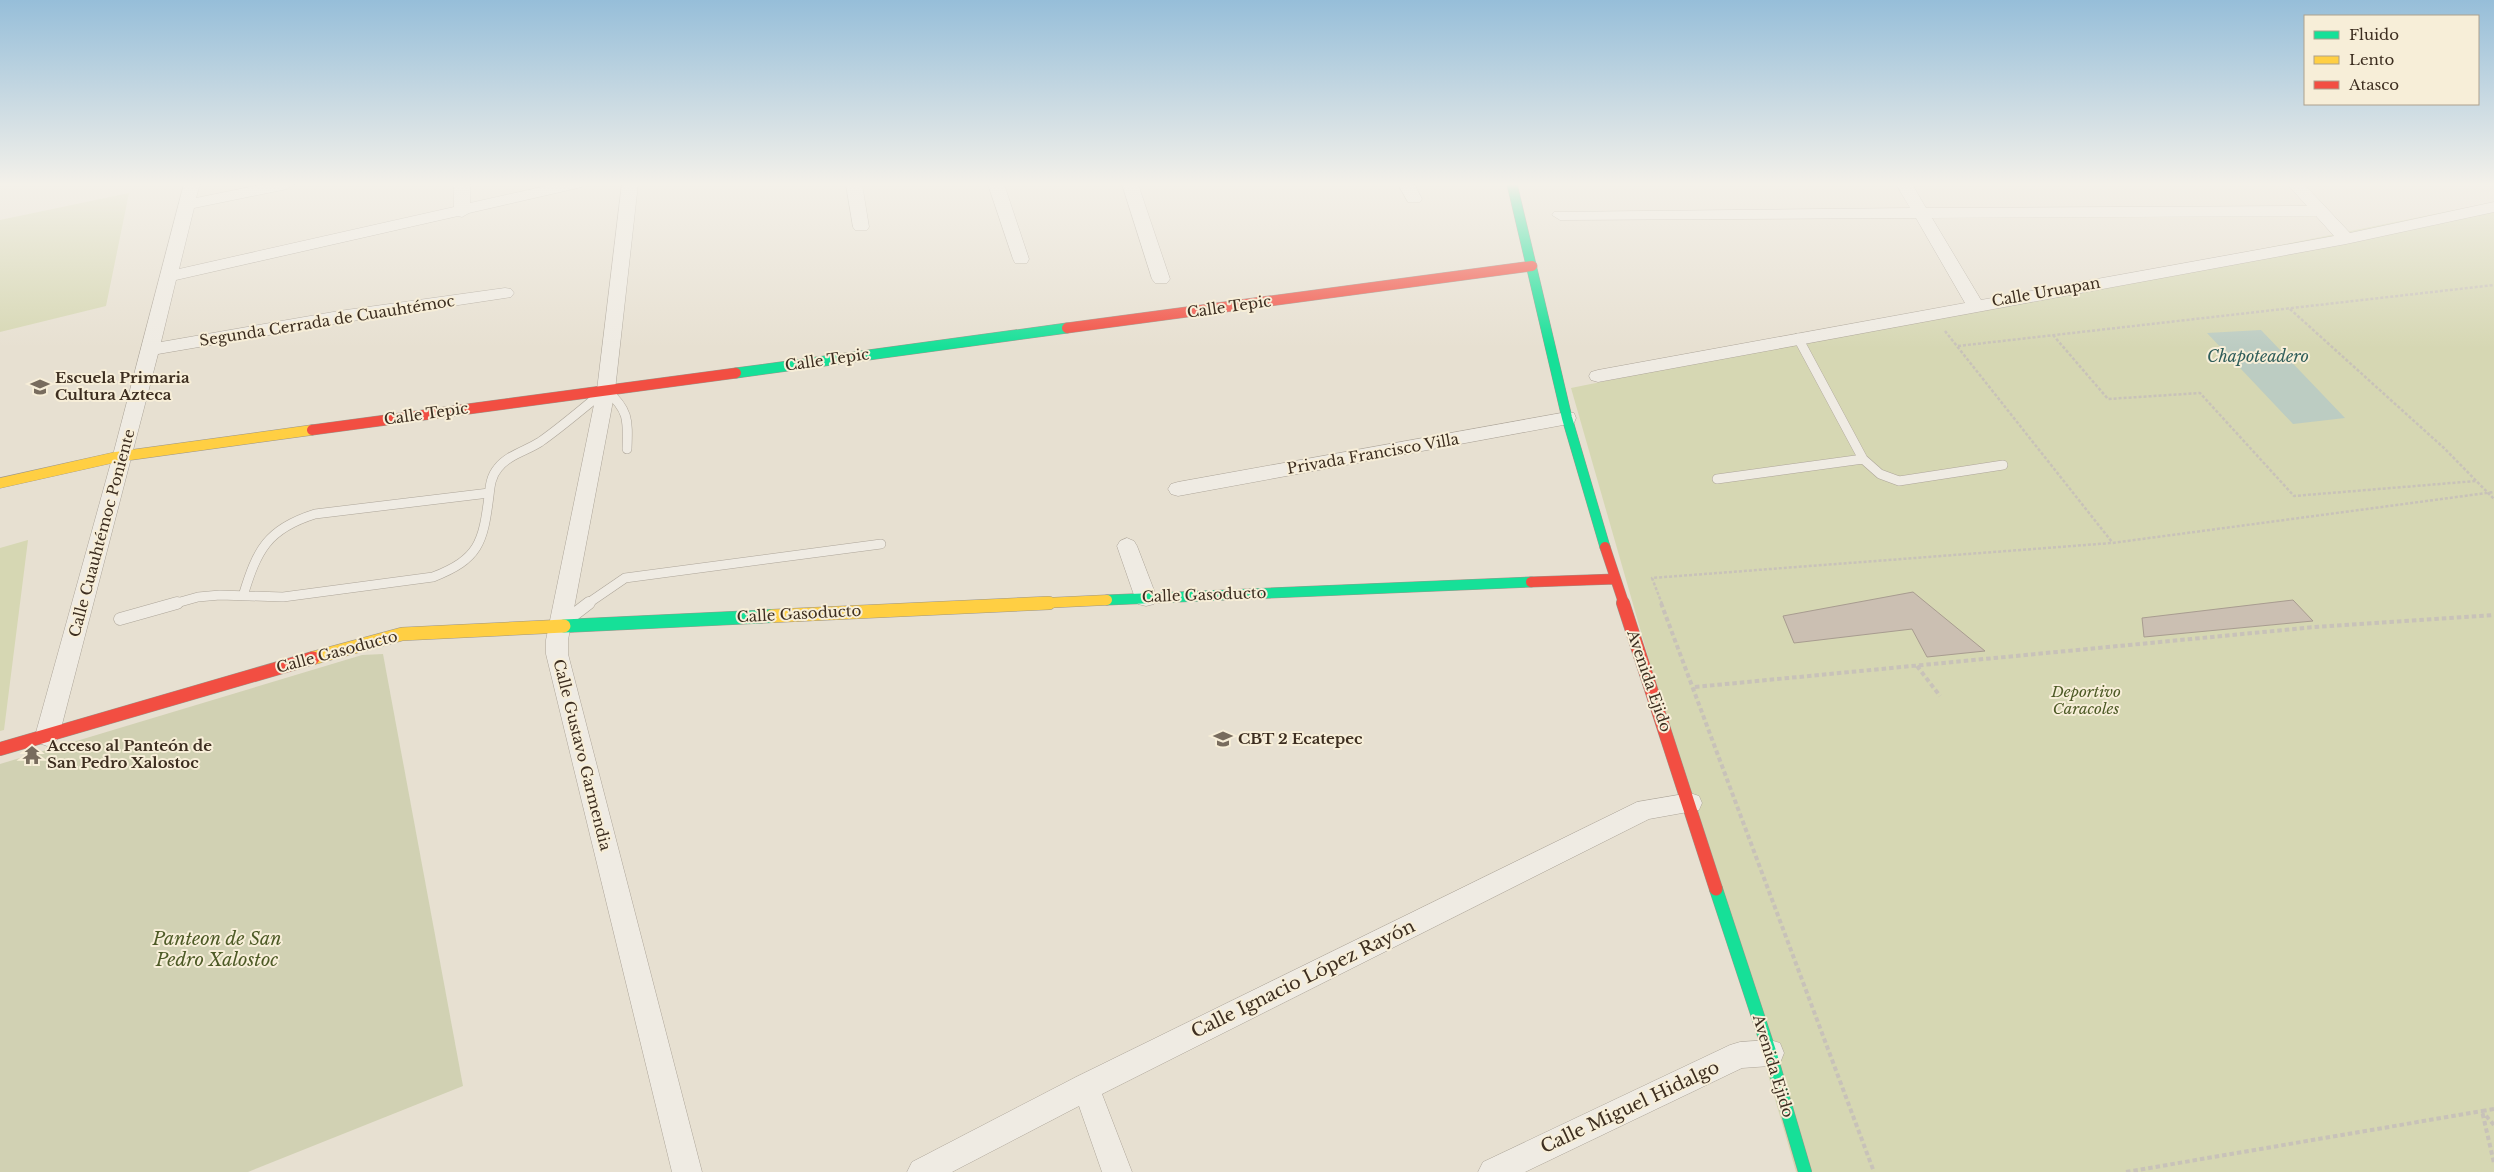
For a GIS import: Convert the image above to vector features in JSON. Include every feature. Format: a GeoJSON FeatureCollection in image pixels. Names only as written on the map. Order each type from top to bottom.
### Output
{"type":"FeatureCollection","features":[{"type":"Feature","properties":{"kind":"main road","name":"Avenida Ejido"},"geometry":{"type":"LineString","coordinates":[[1525,239],[1567,418],[1615,579],[1690,803],[1770,1053],[1805,1172]]}},
{"type":"Feature","properties":{"kind":"main road","name":"Calle Tepic"},"geometry":{"type":"LineString","coordinates":[[0,483],[49,469],[123,455],[1532,266]]}},
{"type":"Feature","properties":{"kind":"main road","name":"Calle Gasoducto"},"geometry":{"type":"LineString","coordinates":[[0,749],[377,638],[402,634],[1146,598],[1615,579]]}},
{"type":"Feature","properties":{"kind":"street","name":"Calle Cuauhtémoc Poniente"},"geometry":{"type":"LineString","coordinates":[[48,736],[123,455],[178,239]]}},
{"type":"Feature","properties":{"kind":"street"},"geometry":{"type":"LineString","coordinates":[[168,277],[341,239]]}},
{"type":"Feature","properties":{"kind":"street","name":"Calle Gustavo Garmendia"},"geometry":{"type":"LineString","coordinates":[[624,239],[606,390],[560,625],[557,654],[687,1172]]}},
{"type":"Feature","properties":{"kind":"street"},"geometry":{"type":"LineString","coordinates":[[1014,239],[1021,260]]}},
{"type":"Feature","properties":{"kind":"street"},"geometry":{"type":"LineString","coordinates":[[1148,239],[1161,279]]}},
{"type":"Feature","properties":{"kind":"street"},"geometry":{"type":"LineString","coordinates":[[1936,239],[1975,305]]}},
{"type":"Feature","properties":{"kind":"street","name":"Calle Uruapan"},"geometry":{"type":"LineString","coordinates":[[1598,376],[1975,305],[2346,239]]}},
{"type":"Feature","properties":{"kind":"street","name":"Segunda Cerrada de Cuauhtémoc"},"geometry":{"type":"LineString","coordinates":[[148,350],[339,317],[505,294]]}},
{"type":"Feature","properties":{"kind":"street","name":"Privada Francisco Villa"},"geometry":{"type":"LineString","coordinates":[[1178,489],[1567,418]]}},
{"type":"Feature","properties":{"kind":"street"},"geometry":{"type":"LineString","coordinates":[[1127,546],[1146,598]]}},
{"type":"Feature","properties":{"kind":"street","name":"Calle Ignacio López Rayón"},"geometry":{"type":"LineString","coordinates":[[922,1172],[1086,1086],[1646,809],[1690,803]]}},
{"type":"Feature","properties":{"kind":"street","name":"Calle Miguel Hidalgo"},"geometry":{"type":"LineString","coordinates":[[1493,1172],[1740,1055],[1770,1053]]}},
{"type":"Feature","properties":{"kind":"street"},"geometry":{"type":"LineString","coordinates":[[1086,1086],[1118,1172]]}},
{"type":"Feature","properties":{"kind":"lane"},"geometry":{"type":"LineString","coordinates":[[1798,338],[1864,459],[1880,474],[1899,481],[2003,465]]}},
{"type":"Feature","properties":{"kind":"lane"},"geometry":{"type":"LineString","coordinates":[[120,619],[198,597],[243,596],[283,598],[433,577],[448,572],[476,552],[482,542],[489,493],[495,471],[503,462],[545,437],[606,390],[620,401],[627,411],[627,449]]}},
{"type":"Feature","properties":{"kind":"lane"},"geometry":{"type":"LineString","coordinates":[[1717,479],[1864,459]]}},
{"type":"Feature","properties":{"kind":"lane"},"geometry":{"type":"LineString","coordinates":[[243,596],[254,558],[261,547],[285,525],[300,518],[315,514],[489,493]]}},
{"type":"Feature","properties":{"kind":"lane"},"geometry":{"type":"LineString","coordinates":[[560,625],[609,587],[625,578],[881,544]]}},
{"type":"Feature","properties":{"kind":"path"},"geometry":{"type":"LineString","coordinates":[[1958,346],[2494,285]]}},
{"type":"Feature","properties":{"kind":"path"},"geometry":{"type":"LineString","coordinates":[[2290,309],[2444,448],[2494,499]]}},
{"type":"Feature","properties":{"kind":"path"},"geometry":{"type":"LineString","coordinates":[[1930,314],[1958,346],[2112,543]]}},
{"type":"Feature","properties":{"kind":"path"},"geometry":{"type":"LineString","coordinates":[[2053,335],[2108,399],[2200,392],[2294,496],[2476,481]]}},
{"type":"Feature","properties":{"kind":"path"},"geometry":{"type":"LineString","coordinates":[[1874,1172],[1695,687],[1652,578],[2112,543],[2494,492]]}},
{"type":"Feature","properties":{"kind":"path"},"geometry":{"type":"LineString","coordinates":[[1695,687],[2315,627],[2494,616]]}},
{"type":"Feature","properties":{"kind":"path"},"geometry":{"type":"LineString","coordinates":[[1917,666],[1940,696]]}},
{"type":"Feature","properties":{"kind":"path"},"geometry":{"type":"LineString","coordinates":[[2126,1172],[2494,1109]]}},
{"type":"Feature","properties":{"kind":"path"},"geometry":{"type":"LineString","coordinates":[[2482,1111],[2494,1125]]}},
{"type":"Feature","properties":{"kind":"path"},"geometry":{"type":"LineString","coordinates":[[2482,1111],[2494,1163]]}},
{"type":"Feature","properties":{"kind":"green space"},"geometry":{"type":"Polygon","coordinates":[[[0,239],[120,239],[106,306],[0,332],[0,239]]]}},
{"type":"Feature","properties":{"kind":"green space","name":"Deportivo Caracoles"},"geometry":{"type":"Polygon","coordinates":[[[2312,239],[2494,239],[2494,1172],[1796,1172],[1571,388],[2312,239]]]}},
{"type":"Feature","properties":{"kind":"green space"},"geometry":{"type":"Polygon","coordinates":[[[28,540],[4,730],[0,731],[0,548],[28,540]]]}},
{"type":"Feature","properties":{"kind":"green space","name":"Panteon de San Pedro Xalostoc"},"geometry":{"type":"Polygon","coordinates":[[[383,654],[463,1086],[248,1172],[0,1172],[0,764],[362,655],[383,654]]]}},
{"type":"Feature","properties":{"kind":"water","name":"Chapoteadero"},"geometry":{"type":"Polygon","coordinates":[[[2261,330],[2345,418],[2293,424],[2207,333],[2261,330]]]}},
{"type":"Feature","properties":{"kind":"building"},"geometry":{"type":"Polygon","coordinates":[[[1913,592],[1985,651],[1927,657],[1912,629],[1794,643],[1783,616],[1913,592]]]}},
{"type":"Feature","properties":{"kind":"building"},"geometry":{"type":"Polygon","coordinates":[[[2293,600],[2313,621],[2144,637],[2142,618],[2293,600]]]}},
{"type":"Feature","properties":{"kind":"traffic: fast"},"geometry":{"type":"LineString","coordinates":[[1525,239],[1567,418],[1605,547]]}},
{"type":"Feature","properties":{"kind":"traffic: fast"},"geometry":{"type":"LineString","coordinates":[[736,373],[1067,328]]}},
{"type":"Feature","properties":{"kind":"traffic: fast"},"geometry":{"type":"LineString","coordinates":[[1107,600],[1531,582]]}},
{"type":"Feature","properties":{"kind":"traffic: fast"},"geometry":{"type":"LineString","coordinates":[[564,626],[772,616]]}},
{"type":"Feature","properties":{"kind":"traffic: fast"},"geometry":{"type":"LineString","coordinates":[[1716,889],[1770,1053],[1805,1172]]}},
{"type":"Feature","properties":{"kind":"traffic: slow"},"geometry":{"type":"LineString","coordinates":[[0,483],[77,464],[116,457],[312,430]]}},
{"type":"Feature","properties":{"kind":"traffic: slow"},"geometry":{"type":"LineString","coordinates":[[772,616],[1107,600]]}},
{"type":"Feature","properties":{"kind":"traffic: slow"},"geometry":{"type":"LineString","coordinates":[[313,658],[402,634],[564,626]]}},
{"type":"Feature","properties":{"kind":"traffic: jam"},"geometry":{"type":"LineString","coordinates":[[1067,328],[1532,266]]}},
{"type":"Feature","properties":{"kind":"traffic: jam"},"geometry":{"type":"LineString","coordinates":[[312,430],[736,373]]}},
{"type":"Feature","properties":{"kind":"traffic: jam"},"geometry":{"type":"LineString","coordinates":[[1605,547],[1716,889]]}},
{"type":"Feature","properties":{"kind":"traffic: jam"},"geometry":{"type":"LineString","coordinates":[[1531,582],[1615,579]]}},
{"type":"Feature","properties":{"kind":"traffic: jam"},"geometry":{"type":"LineString","coordinates":[[0,749],[313,658]]}},
{"type":"Feature","properties":{"kind":"place","name":"Escuela Primaria Cultura Azteca"},"geometry":{"type":"Point","coordinates":[40,387]}},
{"type":"Feature","properties":{"kind":"place","name":"CBT 2 Ecatepec"},"geometry":{"type":"Point","coordinates":[1223,739]}},
{"type":"Feature","properties":{"kind":"place","name":"Acceso al Panteón de San Pedro Xalostoc"},"geometry":{"type":"Point","coordinates":[32,755]}}]}
